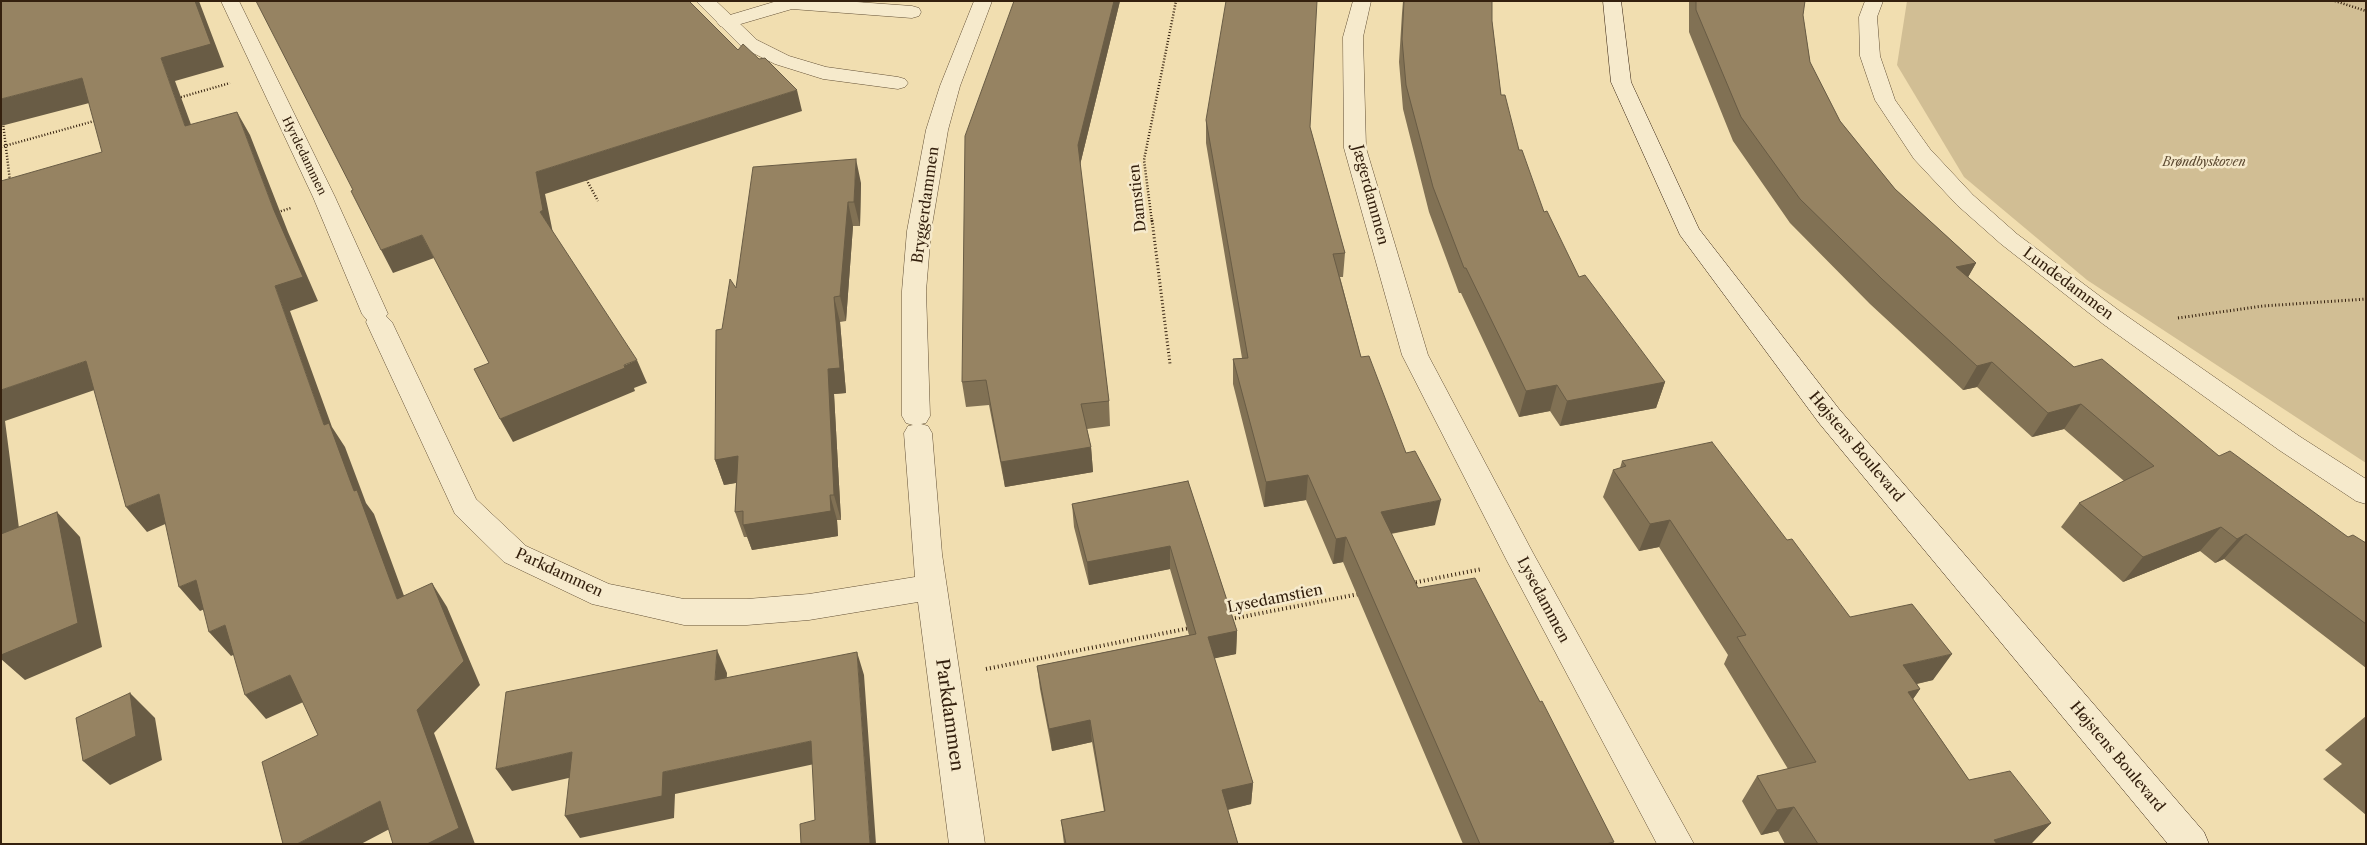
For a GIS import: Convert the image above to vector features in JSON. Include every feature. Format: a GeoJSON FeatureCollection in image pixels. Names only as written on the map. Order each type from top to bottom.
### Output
{"type":"FeatureCollection","features":[{"type":"Feature","properties":{"kind":"street","name":"Hyrdedammen"},"geometry":{"type":"LineString","coordinates":[[230,1],[324,197],[377,318]]}},
{"type":"Feature","properties":{"kind":"street"},"geometry":{"type":"LineString","coordinates":[[704,1],[750,44],[782,60],[823,73],[898,83]]}},
{"type":"Feature","properties":{"kind":"street","name":"Bryggerdammen"},"geometry":{"type":"LineString","coordinates":[[917,425],[914,291],[919,232],[937,130],[950,86],[983,1]]}},
{"type":"Feature","properties":{"kind":"street","name":"Jægerdammen"},"geometry":{"type":"LineString","coordinates":[[1362,1],[1353,37],[1355,148],[1415,355]]}},
{"type":"Feature","properties":{"kind":"street","name":"Højstens Boulevard"},"geometry":{"type":"LineString","coordinates":[[1612,1],[1621,82],[1688,230],[1829,416],[2191,844]]}},
{"type":"Feature","properties":{"kind":"street","name":"Lundedammen"},"geometry":{"type":"LineString","coordinates":[[1874,1],[1868,17],[1870,56],[1885,100],[1922,154],[1965,200],[2009,239],[2112,318],[2289,443],[2366,493]]}},
{"type":"Feature","properties":{"kind":"street"},"geometry":{"type":"LineString","coordinates":[[728,22],[790,2],[912,12]]}},
{"type":"Feature","properties":{"kind":"street","name":"Parkdammen"},"geometry":{"type":"LineString","coordinates":[[377,318],[465,506],[515,554],[603,595],[684,612],[747,612],[809,607],[930,587]]}},
{"type":"Feature","properties":{"kind":"street","name":"Lysedammen"},"geometry":{"type":"LineString","coordinates":[[1415,355],[1522,561],[1676,844]]}},
{"type":"Feature","properties":{"kind":"street","name":"Parkdammen"},"geometry":{"type":"LineString","coordinates":[[917,425],[930,587],[967,844]]}},
{"type":"Feature","properties":{"kind":"path","name":"Damstien"},"geometry":{"type":"LineString","coordinates":[[1170,364],[1144,160],[1176,1]]}},
{"type":"Feature","properties":{"kind":"path"},"geometry":{"type":"LineString","coordinates":[[2335,1],[2366,11]]}},
{"type":"Feature","properties":{"kind":"path"},"geometry":{"type":"LineString","coordinates":[[2,118],[10,182]]}},
{"type":"Feature","properties":{"kind":"path"},"geometry":{"type":"LineString","coordinates":[[583,174],[598,200]]}},
{"type":"Feature","properties":{"kind":"path"},"geometry":{"type":"LineString","coordinates":[[277,212],[324,197]]}},
{"type":"Feature","properties":{"kind":"path"},"geometry":{"type":"LineString","coordinates":[[2112,318],[2171,319],[2263,306],[2366,299]]}},
{"type":"Feature","properties":{"kind":"path"},"geometry":{"type":"LineString","coordinates":[[1404,585],[1522,561]]}},
{"type":"Feature","properties":{"kind":"path","name":"Lysedamstien"},"geometry":{"type":"LineString","coordinates":[[1228,620],[1365,592]]}},
{"type":"Feature","properties":{"kind":"path"},"geometry":{"type":"LineString","coordinates":[[944,677],[1198,626]]}},
{"type":"Feature","properties":{"kind":"green space","name":"Brøndbyskoven"},"geometry":{"type":"Polygon","coordinates":[[[1907,1],[2366,1],[2366,463],[2087,280],[1964,177],[1897,65],[1907,1]]]}},
{"type":"Feature","properties":{"kind":"building"},"geometry":{"type":"Polygon","coordinates":[[[1,1],[195,1],[211,44],[161,58],[185,126],[237,112],[273,208],[303,277],[275,286],[324,425],[329,423],[354,491],[357,490],[397,599],[432,583],[464,661],[417,710],[459,828],[427,844],[393,844],[380,801],[297,844],[283,844],[262,762],[318,735],[290,675],[245,695],[225,625],[209,632],[196,580],[179,587],[159,494],[126,507],[86,361],[1,390],[1,181],[102,152],[82,78],[1,99],[1,1]]]}},
{"type":"Feature","properties":{"kind":"building"},"geometry":{"type":"Polygon","coordinates":[[[256,1],[689,1],[738,50],[743,44],[759,59],[765,58],[797,90],[536,172],[543,210],[540,212],[637,360],[624,365],[625,368],[500,419],[474,369],[489,363],[422,235],[381,250],[351,191],[353,190],[256,1]]]}},
{"type":"Feature","properties":{"kind":"building"},"geometry":{"type":"Polygon","coordinates":[[[1014,1],[1114,1],[1078,145],[1109,401],[1081,404],[1091,447],[1001,462],[986,380],[962,382],[965,136],[1014,1]]]}},
{"type":"Feature","properties":{"kind":"building"},"geometry":{"type":"Polygon","coordinates":[[[1226,1],[1317,1],[1310,127],[1345,253],[1333,254],[1361,357],[1369,356],[1406,453],[1415,451],[1441,500],[1381,512],[1418,588],[1475,578],[1540,702],[1542,701],[1614,842],[1606,844],[1480,844],[1346,537],[1336,539],[1308,475],[1266,482],[1233,359],[1248,358],[1206,120],[1226,1]]]}},
{"type":"Feature","properties":{"kind":"building"},"geometry":{"type":"Polygon","coordinates":[[[1404,1],[1492,1],[1492,21],[1501,95],[1505,95],[1519,150],[1522,150],[1544,212],[1547,211],[1579,277],[1585,275],[1665,382],[1567,401],[1557,385],[1526,391],[1466,268],[1464,268],[1433,187],[1406,85],[1402,39],[1404,1]]]}},
{"type":"Feature","properties":{"kind":"building"},"geometry":{"type":"Polygon","coordinates":[[[1696,1],[1805,1],[1803,15],[1810,62],[1840,121],[1895,189],[1976,263],[1956,267],[2074,367],[2102,359],[2219,456],[2230,451],[2348,537],[2353,535],[2366,543],[2366,624],[2246,534],[2237,539],[2221,527],[2143,557],[2079,503],[2154,466],[2081,404],[2048,413],[1992,362],[1977,366],[1882,279],[1800,199],[1741,117],[1696,10],[1696,1]]]}},
{"type":"Feature","properties":{"kind":"building"},"geometry":{"type":"Polygon","coordinates":[[[856,159],[854,202],[848,202],[840,296],[834,297],[840,368],[828,369],[834,495],[830,495],[831,511],[743,525],[743,511],[735,512],[738,456],[715,460],[716,330],[722,329],[730,279],[736,288],[753,167],[856,159]]]}},
{"type":"Feature","properties":{"kind":"building"},"geometry":{"type":"Polygon","coordinates":[[[1712,442],[1787,540],[1792,539],[1850,617],[1912,604],[1952,654],[1903,665],[1920,689],[1908,692],[1969,780],[2010,771],[2051,823],[1994,840],[1997,844],[1818,844],[1794,807],[1777,810],[1757,776],[1816,762],[1737,637],[1746,635],[1670,520],[1650,524],[1613,470],[1626,466],[1622,461],[1712,442]]]}},
{"type":"Feature","properties":{"kind":"building"},"geometry":{"type":"Polygon","coordinates":[[[1188,481],[1237,631],[1208,637],[1253,783],[1222,790],[1238,844],[1066,844],[1061,820],[1105,811],[1090,720],[1049,729],[1037,666],[1196,634],[1170,546],[1087,562],[1072,504],[1188,481]]]}},
{"type":"Feature","properties":{"kind":"building"},"geometry":{"type":"Polygon","coordinates":[[[57,512],[78,623],[1,655],[1,534],[57,512]]]}},
{"type":"Feature","properties":{"kind":"building"},"geometry":{"type":"Polygon","coordinates":[[[717,650],[715,680],[857,652],[870,844],[801,844],[800,824],[815,820],[811,741],[663,772],[662,796],[565,816],[572,752],[496,769],[506,692],[717,650]]]}},
{"type":"Feature","properties":{"kind":"building"},"geometry":{"type":"Polygon","coordinates":[[[130,693],[136,736],[83,761],[76,718],[130,693]]]}}]}
